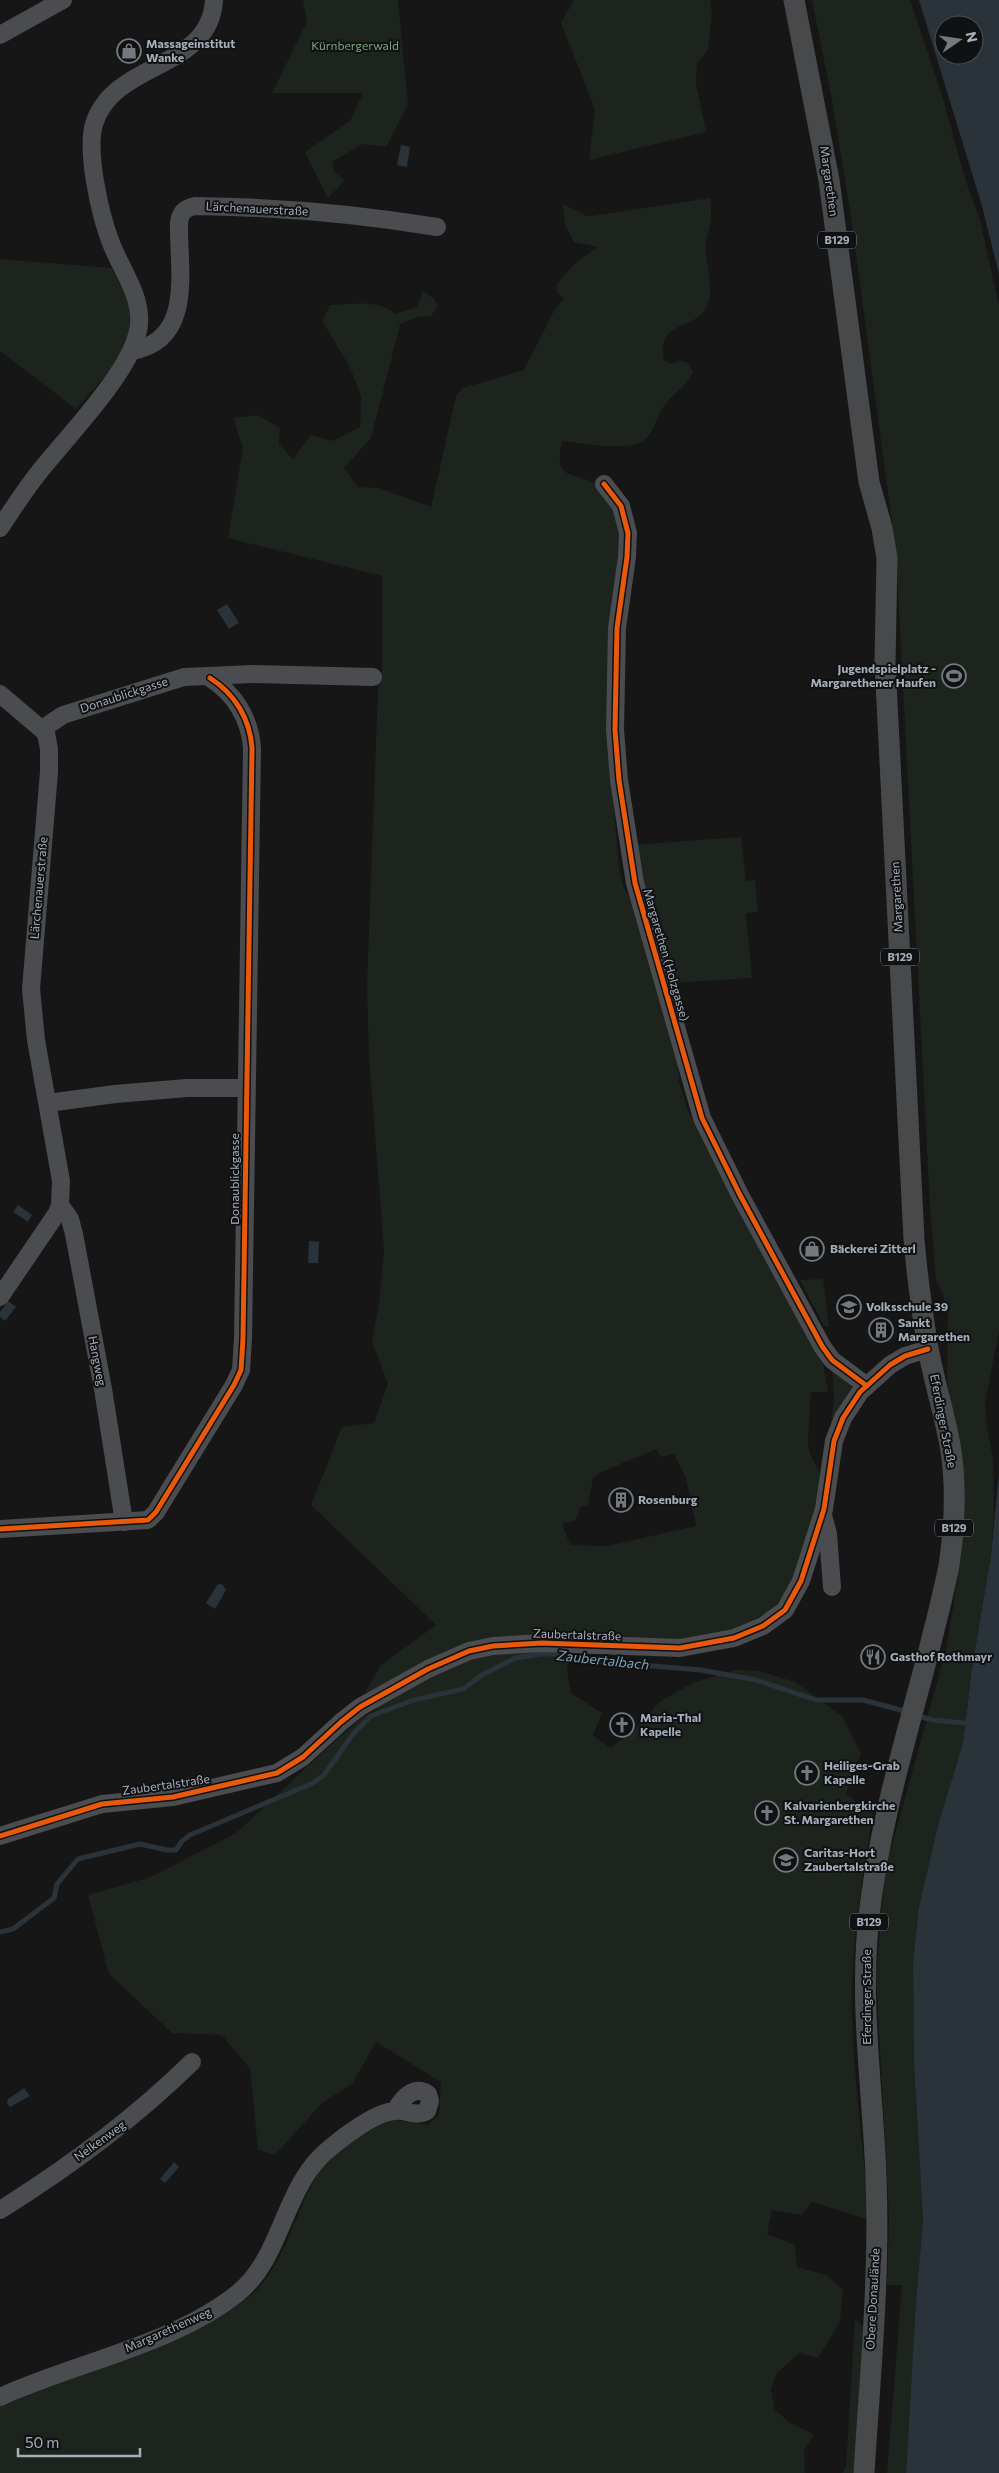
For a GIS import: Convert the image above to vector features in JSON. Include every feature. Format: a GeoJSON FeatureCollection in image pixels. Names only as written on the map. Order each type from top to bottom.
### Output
{"type":"FeatureCollection","features":[{"type":"Feature","properties":{"kind":"main road","name":"Margarethen"},"geometry":{"type":"LineString","coordinates":[[794,0],[826,164],[869,482],[869,515],[874,578],[884,631],[911,1180],[918,1283]]}},
{"type":"Feature","properties":{"kind":"main road","name":"Eferdinger Straße"},"geometry":{"type":"LineString","coordinates":[[873,2126],[865,2018],[866,1953],[869,1916],[881,1839],[945,1587],[955,1527],[955,1491],[950,1447],[928,1349],[918,1283]]}},
{"type":"Feature","properties":{"kind":"main road","name":"Obere Donaulände"},"geometry":{"type":"LineString","coordinates":[[864,2473],[877,2221],[873,2126]]}},
{"type":"Feature","properties":{"kind":"street"},"geometry":{"type":"LineString","coordinates":[[0,528],[42,468],[76,428],[132,351],[140,323],[139,307],[110,241],[103,218],[93,165],[91,144],[94,125],[102,106],[114,91],[177,56],[192,45],[206,27],[213,12],[214,0]]}},
{"type":"Feature","properties":{"kind":"street"},"geometry":{"type":"LineString","coordinates":[[0,35],[56,2]]}},
{"type":"Feature","properties":{"kind":"street","name":"Lärchenauerstraße"},"geometry":{"type":"LineString","coordinates":[[132,351],[157,340],[175,320],[180,303],[179,223],[182,212],[190,207],[231,207],[326,213],[393,219],[437,227]]}},
{"type":"Feature","properties":{"kind":"street","name":"Margarethen (Holzgasse)"},"geometry":{"type":"LineString","coordinates":[[604,484],[621,506],[628,533],[627,557],[617,628],[615,714],[616,760],[628,848],[639,899],[696,1100],[721,1158],[822,1346],[836,1362],[867,1386]]}},
{"type":"Feature","properties":{"kind":"street","name":"Donaublickgasse"},"geometry":{"type":"LineString","coordinates":[[42,729],[63,716],[184,677],[210,678],[228,674],[373,677]]}},
{"type":"Feature","properties":{"kind":"street","name":"Donaublickgasse"},"geometry":{"type":"LineString","coordinates":[[0,1529],[142,1521],[153,1516],[234,1385],[240,1370],[243,1339],[252,835],[251,734],[242,710],[225,690],[210,678]]}},
{"type":"Feature","properties":{"kind":"street"},"geometry":{"type":"LineString","coordinates":[[0,694],[42,729]]}},
{"type":"Feature","properties":{"kind":"street","name":"Lärchenauerstraße"},"geometry":{"type":"LineString","coordinates":[[0,1297],[51,1226],[60,1204],[61,1181],[36,1040],[31,989],[49,764],[49,742],[42,729]]}},
{"type":"Feature","properties":{"kind":"street"},"geometry":{"type":"LineString","coordinates":[[48,1103],[115,1094],[187,1088],[246,1088]]}},
{"type":"Feature","properties":{"kind":"street","name":"Hangweg"},"geometry":{"type":"LineString","coordinates":[[60,1204],[70,1219],[74,1234],[124,1522]]}},
{"type":"Feature","properties":{"kind":"street","name":"Zaubertalstraße"},"geometry":{"type":"LineString","coordinates":[[0,1836],[102,1804],[174,1797],[277,1773],[303,1757],[360,1707],[444,1660],[474,1650],[510,1644],[555,1643],[680,1648],[711,1644],[745,1634],[776,1618],[792,1601],[801,1581],[823,1514],[835,1437],[852,1404],[867,1386],[897,1360],[928,1349]]}},
{"type":"Feature","properties":{"kind":"street"},"geometry":{"type":"LineString","coordinates":[[823,1514],[828,1534],[832,1587]]}},
{"type":"Feature","properties":{"kind":"street","name":"Nelkenweg"},"geometry":{"type":"LineString","coordinates":[[0,2210],[48,2179],[132,2118],[192,2062]]}},
{"type":"Feature","properties":{"kind":"street","name":"Margarethenweg"},"geometry":{"type":"LineString","coordinates":[[0,2397],[45,2377],[137,2345],[190,2322],[224,2303],[258,2272],[268,2257],[292,2201],[318,2158],[367,2122],[396,2110]]}},
{"type":"Feature","properties":{"kind":"green space","name":"Kürnbergerwald"},"geometry":{"type":"Polygon","coordinates":[[[303,0],[398,0],[408,104],[386,147],[362,144],[332,162],[335,173],[345,180],[328,198],[305,152],[350,121],[363,93],[272,93],[307,22],[303,0]]]}},
{"type":"Feature","properties":{"kind":"green space"},"geometry":{"type":"Polygon","coordinates":[[[574,0],[710,0],[712,14],[708,50],[697,63],[696,83],[706,132],[589,160],[595,109],[561,23],[574,0]]]}},
{"type":"Feature","properties":{"kind":"green space"},"geometry":{"type":"Polygon","coordinates":[[[812,0],[910,0],[941,92],[966,182],[979,216],[999,305],[999,1331],[985,1403],[993,1458],[994,1512],[991,1555],[972,1668],[963,1743],[938,1825],[919,1907],[913,1962],[914,2064],[923,2220],[916,2301],[906,2473],[887,2473],[902,2285],[887,2285],[889,2217],[876,1975],[885,1870],[946,1650],[961,1559],[965,1483],[947,1379],[948,1314],[943,1294],[936,1280],[930,1207],[896,552],[851,217],[832,100],[812,0]]]}},
{"type":"Feature","properties":{"kind":"green space"},"geometry":{"type":"Polygon","coordinates":[[[710,198],[711,218],[706,239],[710,284],[707,306],[694,320],[671,332],[666,338],[663,347],[664,360],[670,364],[680,361],[688,363],[693,371],[690,377],[664,406],[651,432],[645,439],[638,443],[617,446],[562,441],[560,465],[568,474],[592,482],[601,488],[622,520],[611,776],[619,867],[623,886],[636,909],[678,1057],[679,1082],[688,1111],[823,1361],[828,1392],[811,1392],[809,1451],[822,1478],[816,1509],[792,1581],[782,1599],[769,1611],[747,1624],[708,1637],[570,1650],[567,1671],[571,1693],[602,1713],[593,1735],[610,1748],[634,1731],[658,1703],[694,1682],[737,1670],[760,1671],[795,1682],[842,1716],[861,1754],[846,1794],[873,1814],[858,1914],[852,1989],[855,2066],[869,2220],[812,2202],[802,2215],[772,2210],[767,2234],[795,2245],[797,2267],[828,2276],[843,2290],[840,2322],[818,2358],[799,2353],[777,2373],[771,2389],[775,2410],[790,2423],[814,2434],[804,2450],[805,2473],[0,2473],[0,2406],[150,2348],[225,2314],[245,2300],[260,2286],[271,2271],[288,2240],[309,2190],[333,2154],[348,2143],[392,2119],[427,2125],[439,2115],[441,2082],[376,2042],[352,2084],[322,2103],[275,2155],[258,2150],[250,2069],[222,2035],[172,2033],[109,1974],[88,1895],[151,1877],[236,1833],[336,1740],[364,1716],[378,1709],[366,1691],[381,1665],[436,1625],[311,1505],[342,1427],[374,1423],[388,1384],[372,1342],[379,1303],[384,1251],[369,1057],[367,985],[378,687],[382,672],[382,576],[228,538],[243,448],[233,418],[258,415],[280,428],[279,444],[293,459],[311,435],[333,441],[360,427],[361,397],[350,367],[322,321],[330,305],[373,304],[389,309],[396,314],[417,307],[423,291],[434,299],[438,306],[431,316],[418,317],[398,325],[400,325],[371,438],[344,468],[358,487],[379,488],[431,507],[456,396],[463,388],[524,370],[555,309],[564,299],[557,292],[556,285],[574,264],[598,247],[574,242],[565,224],[563,204],[587,216],[710,198]],[[657,1449],[601,1472],[593,1478],[588,1506],[581,1506],[575,1521],[562,1523],[570,1545],[607,1546],[696,1526],[686,1478],[674,1454],[661,1457],[657,1449]]]}},
{"type":"Feature","properties":{"kind":"green space"},"geometry":{"type":"Polygon","coordinates":[[[0,259],[112,268],[127,300],[132,319],[122,357],[76,409],[0,351],[0,259]]]}},
{"type":"Feature","properties":{"kind":"green space"},"geometry":{"type":"Polygon","coordinates":[[[741,837],[746,881],[755,880],[758,912],[746,913],[752,978],[672,983],[632,845],[741,837]]]}},
{"type":"Feature","properties":{"kind":"green space"},"geometry":{"type":"Polygon","coordinates":[[[823,1279],[829,1326],[824,1326],[800,1280],[823,1279]]]}},
{"type":"Feature","properties":{"kind":"green space"},"geometry":{"type":"Polygon","coordinates":[[[832,1368],[850,1383],[851,1387],[831,1424],[834,1399],[832,1368]]]}},
{"type":"Feature","properties":{"kind":"green space"},"geometry":{"type":"Polygon","coordinates":[[[855,2319],[865,2329],[856,2473],[842,2473],[846,2467],[855,2319]]]}},
{"type":"Feature","properties":{"kind":"shaded area"},"geometry":{"type":"Polygon","coordinates":[[[919,0],[999,0],[999,274],[982,206],[939,65],[984,65],[984,15],[934,15],[934,49],[919,0]]]}},
{"type":"Feature","properties":{"kind":"shaded area"},"geometry":{"type":"Polygon","coordinates":[[[401,145],[410,147],[407,167],[397,165],[401,145]]]}},
{"type":"Feature","properties":{"kind":"shaded area"},"geometry":{"type":"Polygon","coordinates":[[[227,604],[239,623],[229,629],[217,610],[227,604]]]}},
{"type":"Feature","properties":{"kind":"shaded area"},"geometry":{"type":"Polygon","coordinates":[[[18,1205],[32,1215],[28,1222],[13,1212],[18,1205]]]}},
{"type":"Feature","properties":{"kind":"shaded area"},"geometry":{"type":"Polygon","coordinates":[[[309,1241],[319,1242],[318,1263],[308,1263],[309,1241]]]}},
{"type":"Feature","properties":{"kind":"shaded area"},"geometry":{"type":"Polygon","coordinates":[[[8,1301],[16,1307],[5,1321],[0,1317],[0,1312],[8,1301]]]}},
{"type":"Feature","properties":{"kind":"shaded area"},"geometry":{"type":"Polygon","coordinates":[[[999,1473],[999,2473],[906,2473],[916,2301],[923,2220],[914,2064],[913,1962],[919,1907],[938,1825],[963,1743],[972,1668],[991,1555],[999,1473]]]}},
{"type":"Feature","properties":{"kind":"shaded area"},"geometry":{"type":"Polygon","coordinates":[[[222,1584],[226,1590],[215,1609],[206,1603],[217,1585],[222,1584]]]}},
{"type":"Feature","properties":{"kind":"shaded area"},"geometry":{"type":"Polygon","coordinates":[[[24,2088],[30,2096],[10,2107],[7,2103],[8,2099],[24,2088]]]}},
{"type":"Feature","properties":{"kind":"shaded area"},"geometry":{"type":"Polygon","coordinates":[[[174,2162],[179,2167],[165,2183],[160,2179],[174,2162]]]}},
{"type":"Feature","properties":{"kind":"waterway","name":"Zaubertalbach"},"geometry":{"type":"LineString","coordinates":[[0,1932],[13,1929],[54,1898],[57,1884],[78,1859],[140,1844],[176,1850],[182,1841],[190,1835],[313,1783],[324,1775],[353,1734],[371,1716],[414,1700],[463,1689],[482,1675],[515,1658],[541,1654],[558,1654],[593,1661],[701,1670],[756,1680],[816,1700],[863,1700],[908,1712]]}},
{"type":"Feature","properties":{"kind":"waterway","name":"Zaubertalbach"},"geometry":{"type":"LineString","coordinates":[[916,1715],[932,1720],[965,1723]]}},
{"type":"Feature","properties":{"kind":"cycle path"},"geometry":{"type":"LineString","coordinates":[[604,484],[621,506],[628,533],[627,557],[617,628],[615,730],[619,780],[635,883],[702,1118],[740,1195],[822,1346],[832,1360],[867,1386]]}},
{"type":"Feature","properties":{"kind":"cycle path"},"geometry":{"type":"LineString","coordinates":[[0,1529],[148,1520],[156,1512],[234,1385],[241,1370],[252,748],[251,737],[240,708],[227,692],[210,678]]}},
{"type":"Feature","properties":{"kind":"cycle path"},"geometry":{"type":"LineString","coordinates":[[0,1836],[102,1804],[173,1797],[277,1773],[303,1757],[360,1707],[428,1669],[469,1651],[493,1646],[542,1643],[680,1648],[734,1638],[763,1626],[785,1610],[801,1581],[824,1509],[834,1441],[843,1418],[860,1392],[890,1365],[905,1356],[928,1349]]}},
{"type":"Feature","properties":{"kind":"place","name":"Massageinstitut Wanke"},"geometry":{"type":"Point","coordinates":[129,51]}},
{"type":"Feature","properties":{"kind":"place","name":"Jugendspielplatz - Margarethener Haufen"},"geometry":{"type":"Point","coordinates":[954,676]}},
{"type":"Feature","properties":{"kind":"place","name":"Bäckerei Zitterl"},"geometry":{"type":"Point","coordinates":[812,1249]}},
{"type":"Feature","properties":{"kind":"place","name":"Volksschule 39"},"geometry":{"type":"Point","coordinates":[849,1307]}},
{"type":"Feature","properties":{"kind":"place","name":"Sankt Margarethen"},"geometry":{"type":"Point","coordinates":[881,1330]}},
{"type":"Feature","properties":{"kind":"place","name":"Rosenburg"},"geometry":{"type":"Point","coordinates":[621,1500]}},
{"type":"Feature","properties":{"kind":"place","name":"Gasthof Rothmayr"},"geometry":{"type":"Point","coordinates":[873,1657]}},
{"type":"Feature","properties":{"kind":"place","name":"Maria-Thal Kapelle"},"geometry":{"type":"Point","coordinates":[622,1725]}},
{"type":"Feature","properties":{"kind":"place","name":"Heiliges-Grab Kapelle"},"geometry":{"type":"Point","coordinates":[807,1773]}},
{"type":"Feature","properties":{"kind":"place","name":"Kalvarienbergkirche St. Margarethen"},"geometry":{"type":"Point","coordinates":[767,1813]}},
{"type":"Feature","properties":{"kind":"place","name":"Caritas-Hort Zaubertalstraße"},"geometry":{"type":"Point","coordinates":[786,1860]}}]}
